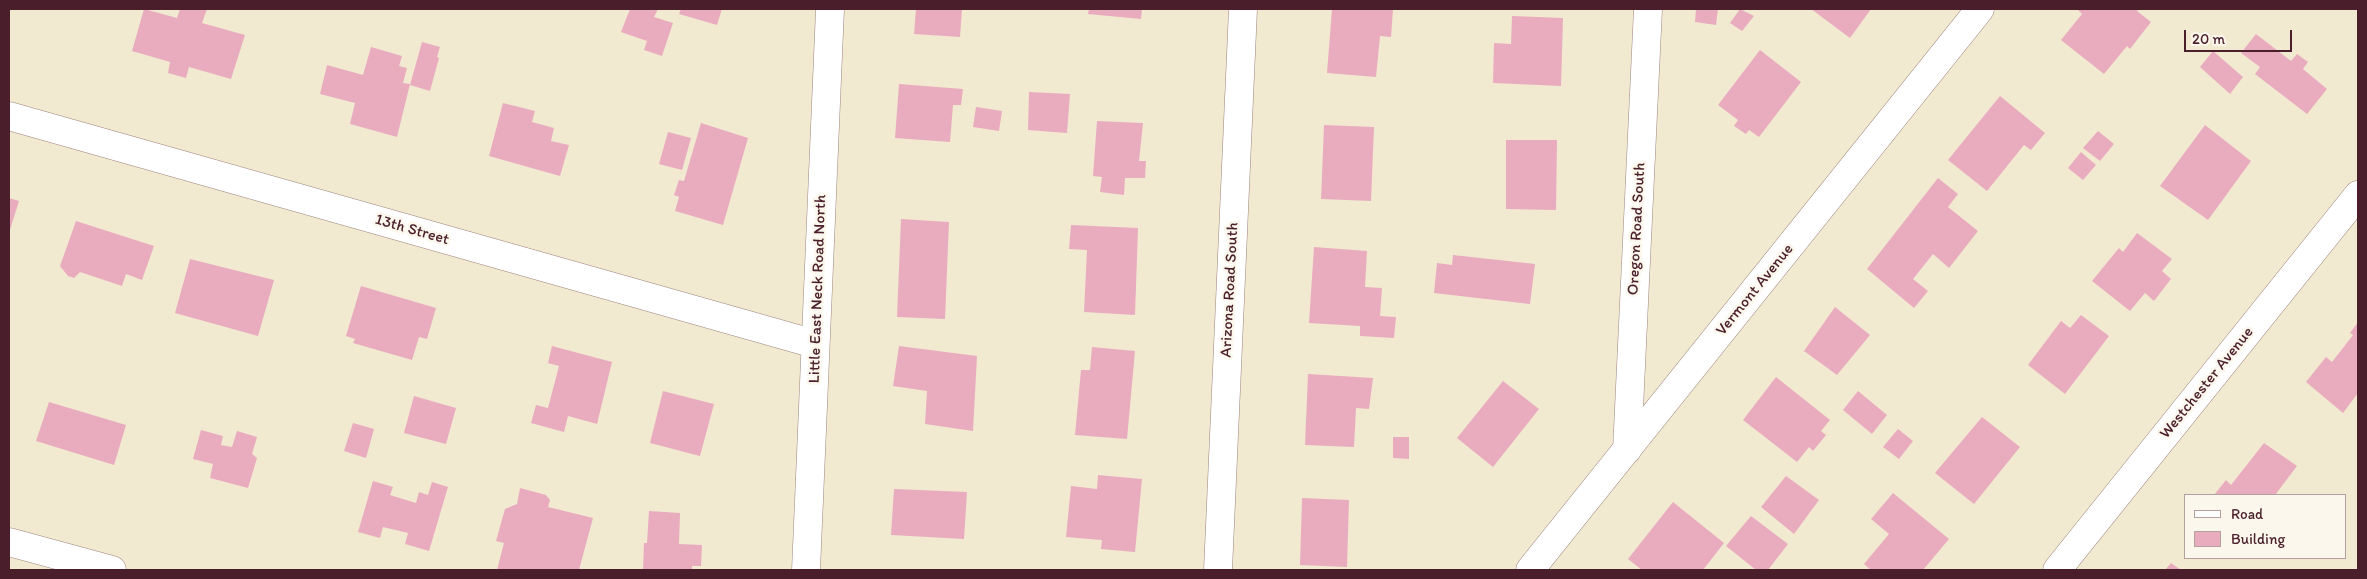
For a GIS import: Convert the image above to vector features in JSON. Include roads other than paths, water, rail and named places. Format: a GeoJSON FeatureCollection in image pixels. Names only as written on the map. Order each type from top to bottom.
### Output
{"type":"FeatureCollection","features":[{"type":"Feature","properties":{"kind":"street","name":"Little East Neck Road North"},"geometry":{"type":"LineString","coordinates":[[806,570],[830,9]]}},
{"type":"Feature","properties":{"kind":"street","name":"Arizona Road South"},"geometry":{"type":"LineString","coordinates":[[1218,570],[1243,9]]}},
{"type":"Feature","properties":{"kind":"street","name":"Oregon Road South"},"geometry":{"type":"LineString","coordinates":[[1627,450],[1648,9]]}},
{"type":"Feature","properties":{"kind":"street","name":"Vermont Avenue"},"geometry":{"type":"LineString","coordinates":[[1530,570],[1980,9]]}},
{"type":"Feature","properties":{"kind":"street","name":"13th Street"},"geometry":{"type":"LineString","coordinates":[[9,116],[815,344]]}},
{"type":"Feature","properties":{"kind":"street","name":"Westchester Avenue"},"geometry":{"type":"LineString","coordinates":[[2056,570],[2358,195]]}},
{"type":"Feature","properties":{"kind":"street"},"geometry":{"type":"LineString","coordinates":[[9,542],[112,570]]}}]}
